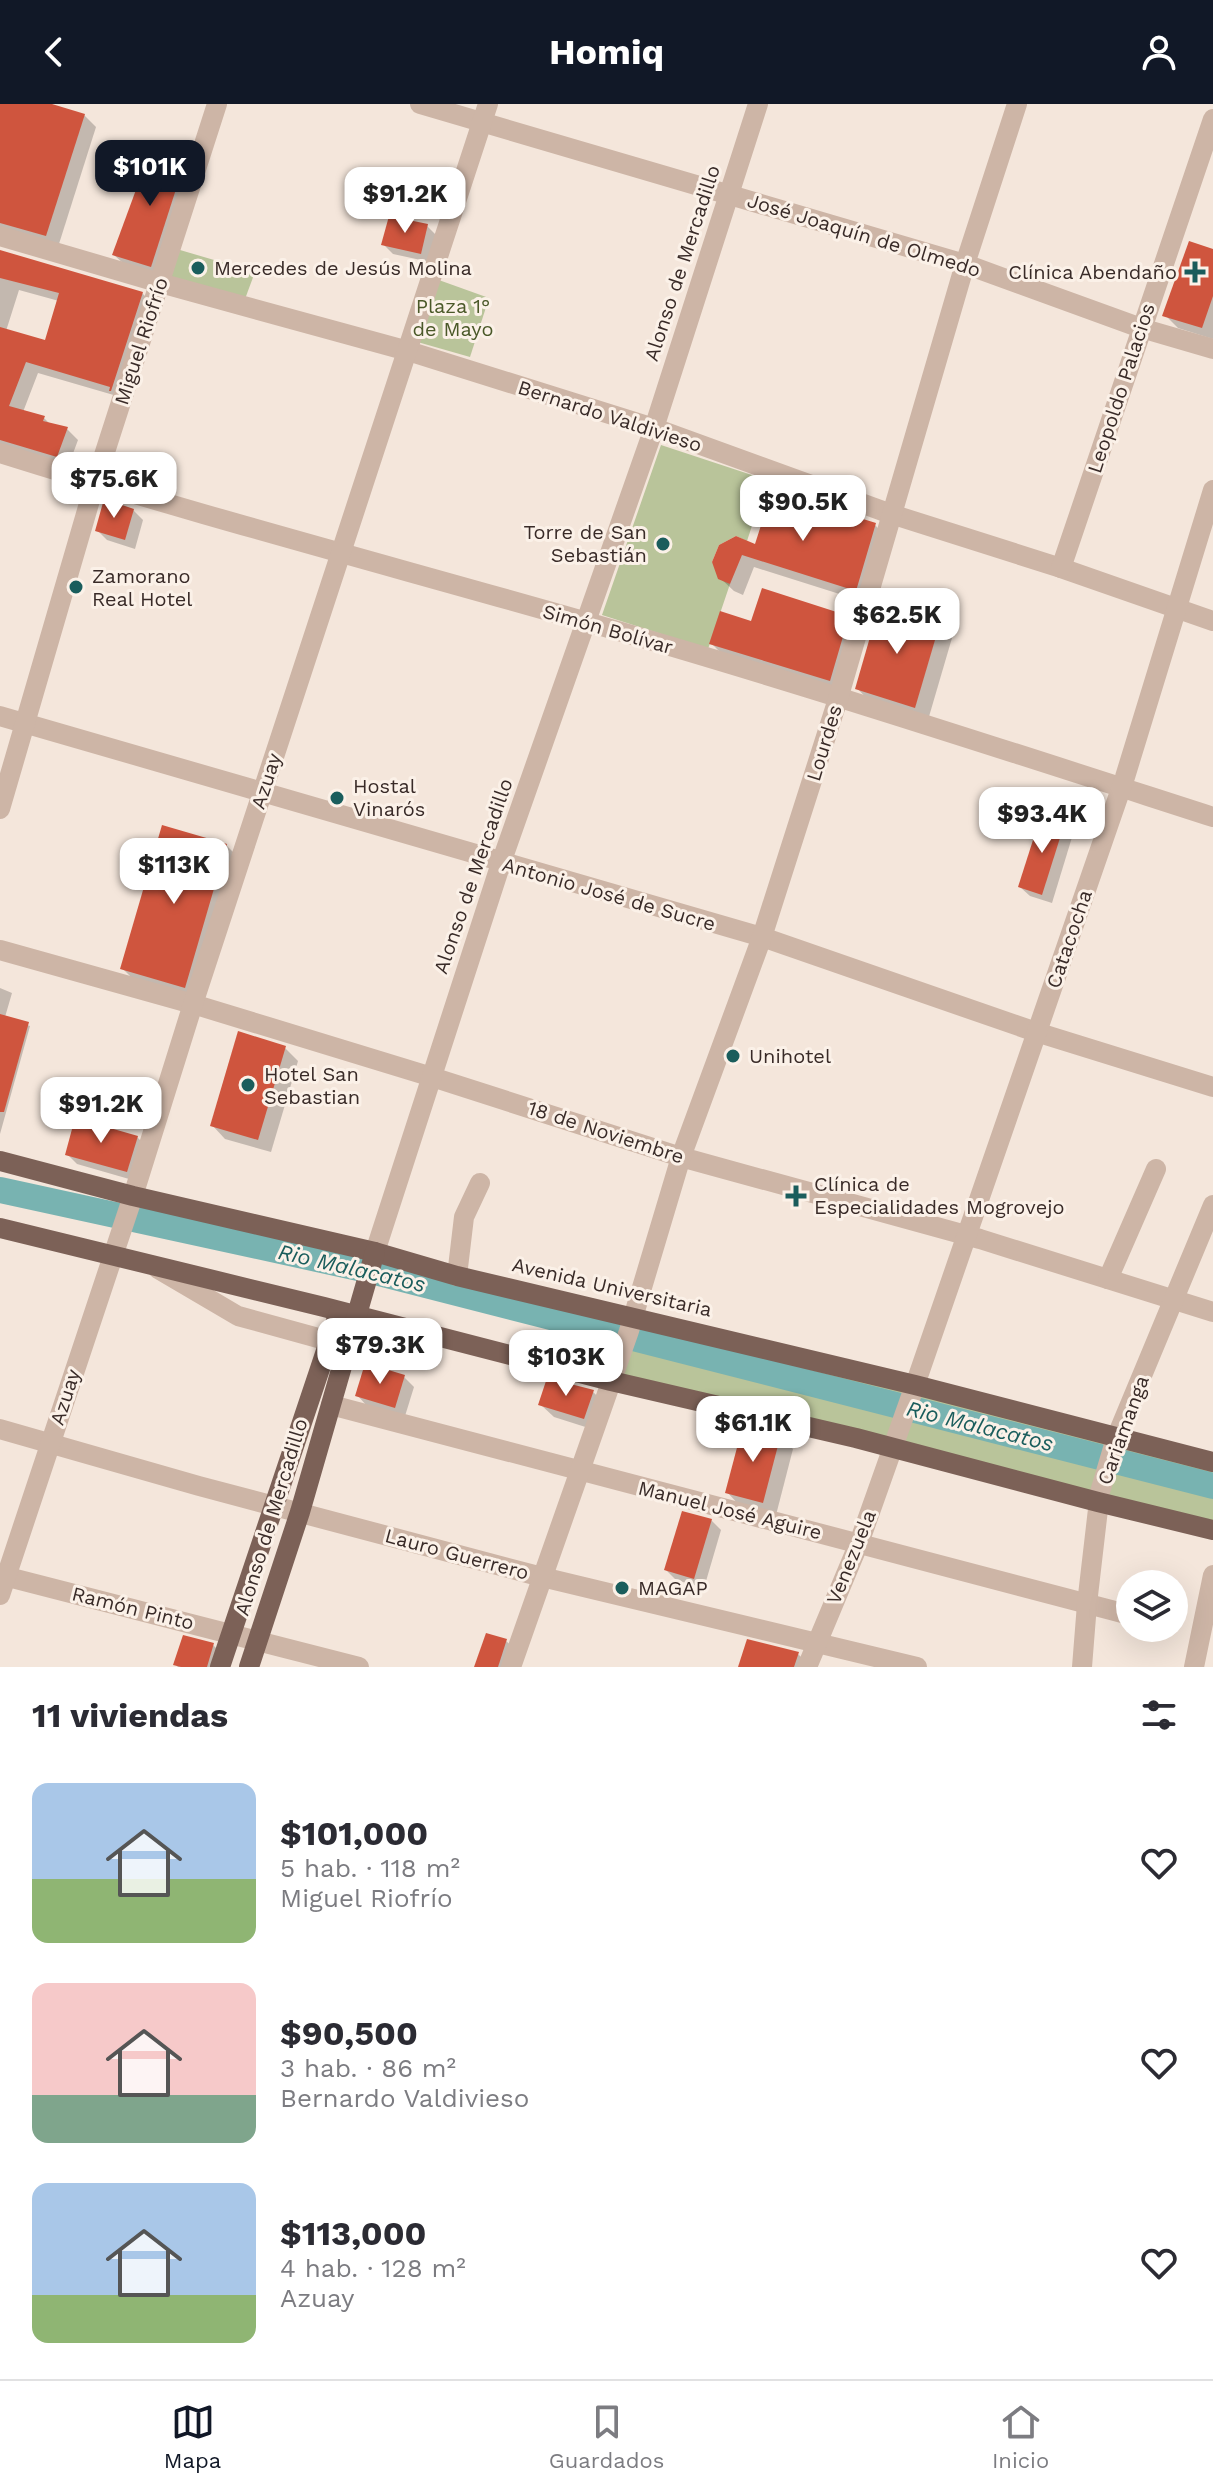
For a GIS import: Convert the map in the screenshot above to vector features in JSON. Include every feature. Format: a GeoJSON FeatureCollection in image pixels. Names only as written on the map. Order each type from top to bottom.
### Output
{"type":"FeatureCollection","features":[{"type":"Feature","properties":{"kind":"main road","name":"Avenida Universitaria"},"geometry":{"type":"LineString","coordinates":[[0,1161],[131,1201],[457,1276],[1114,1445],[1213,1462]]}},
{"type":"Feature","properties":{"kind":"main road"},"geometry":{"type":"LineString","coordinates":[[0,1228],[895,1442],[1213,1530]]}},
{"type":"Feature","properties":{"kind":"main road","name":"Alonso de Mercadillo"},"geometry":{"type":"LineString","coordinates":[[220,1667],[274,1505],[373,1259]]}},
{"type":"Feature","properties":{"kind":"main road","name":"Alonso de Mercadillo"},"geometry":{"type":"LineString","coordinates":[[249,1667],[331,1405],[329,1341],[352,1312]]}},
{"type":"Feature","properties":{"kind":"street","name":"Miguel Riofrío"},"geometry":{"type":"LineString","coordinates":[[0,809],[95,483],[217,104]]}},
{"type":"Feature","properties":{"kind":"street","name":"José Joaquín de Olmedo"},"geometry":{"type":"LineString","coordinates":[[420,104],[485,114],[729,193],[965,264],[1141,328],[1213,349]]}},
{"type":"Feature","properties":{"kind":"street","name":"Alonso de Mercadillo"},"geometry":{"type":"LineString","coordinates":[[373,1259],[501,863],[654,428],[758,104]]}},
{"type":"Feature","properties":{"kind":"street","name":"Lourdes"},"geometry":{"type":"LineString","coordinates":[[511,1667],[631,1323],[681,1157],[762,937],[838,696],[965,264],[1017,104]]}},
{"type":"Feature","properties":{"kind":"street","name":"Azuay"},"geometry":{"type":"LineString","coordinates":[[2,1582],[131,1201],[485,114]]}},
{"type":"Feature","properties":{"kind":"street","name":"Leopoldo Palacios"},"geometry":{"type":"LineString","coordinates":[[1061,568],[1213,119]]}},
{"type":"Feature","properties":{"kind":"street","name":"Bernardo Valdivieso"},"geometry":{"type":"LineString","coordinates":[[0,236],[408,351],[654,428],[891,514],[1213,621]]}},
{"type":"Feature","properties":{"kind":"street","name":"Simón Bolívar"},"geometry":{"type":"LineString","coordinates":[[0,453],[838,696],[1213,817]]}},
{"type":"Feature","properties":{"kind":"street","name":"Catacocha"},"geometry":{"type":"LineString","coordinates":[[913,1392],[1121,787],[1213,490]]}},
{"type":"Feature","properties":{"kind":"street","name":"Antonio José de Sucre"},"geometry":{"type":"LineString","coordinates":[[0,716],[762,937],[1036,1032],[1213,1087]]}},
{"type":"Feature","properties":{"kind":"street","name":"18 de Noviembre"},"geometry":{"type":"LineString","coordinates":[[0,950],[193,1004],[681,1157],[966,1234],[1213,1312]]}},
{"type":"Feature","properties":{"kind":"street"},"geometry":{"type":"LineString","coordinates":[[1108,1279],[1156,1169]]}},
{"type":"Feature","properties":{"kind":"street"},"geometry":{"type":"LineString","coordinates":[[457,1276],[464,1217],[480,1183]]}},
{"type":"Feature","properties":{"kind":"street","name":"Cariamanga"},"geometry":{"type":"LineString","coordinates":[[1082,1667],[1099,1497],[1114,1445],[1213,1205]]}},
{"type":"Feature","properties":{"kind":"street"},"geometry":{"type":"LineString","coordinates":[[154,1267],[238,1316],[329,1341]]}},
{"type":"Feature","properties":{"kind":"street","name":"Venezuela"},"geometry":{"type":"LineString","coordinates":[[807,1667],[859,1543],[913,1392]]}},
{"type":"Feature","properties":{"kind":"street","name":"Manuel José Aguire"},"geometry":{"type":"LineString","coordinates":[[331,1405],[1116,1611]]}},
{"type":"Feature","properties":{"kind":"street","name":"Lauro Guerrero"},"geometry":{"type":"LineString","coordinates":[[0,1429],[542,1577],[917,1667]]}},
{"type":"Feature","properties":{"kind":"street"},"geometry":{"type":"LineString","coordinates":[[1194,1667],[1213,1575]]}},
{"type":"Feature","properties":{"kind":"street","name":"Ramón Pinto"},"geometry":{"type":"LineString","coordinates":[[2,1582],[232,1633],[359,1667]]}},
{"type":"Feature","properties":{"kind":"green space"},"geometry":{"type":"Polygon","coordinates":[[[180,250],[255,272],[245,299],[170,277],[180,250]]]}},
{"type":"Feature","properties":{"kind":"green space","name":"Plaza 1° de Mayo"},"geometry":{"type":"Polygon","coordinates":[[[436,279],[489,298],[470,357],[414,341],[436,279]]]}},
{"type":"Feature","properties":{"kind":"green space"},"geometry":{"type":"Polygon","coordinates":[[[661,445],[767,480],[747,541],[736,536],[719,545],[712,562],[730,584],[708,649],[602,615],[661,445]]]}},
{"type":"Feature","properties":{"kind":"green space"},"geometry":{"type":"Polygon","coordinates":[[[633,1316],[1213,1462],[1213,1530],[611,1381],[633,1316]]]}},
{"type":"Feature","properties":{"kind":"building"},"geometry":{"type":"Polygon","coordinates":[[[0,104],[52,104],[85,114],[46,236],[0,223],[0,104]]]}},
{"type":"Feature","properties":{"kind":"building"},"geometry":{"type":"Polygon","coordinates":[[[151,149],[186,158],[151,267],[112,255],[151,149]]]}},
{"type":"Feature","properties":{"kind":"building"},"geometry":{"type":"Polygon","coordinates":[[[389,216],[428,224],[421,254],[381,245],[389,216]]]}},
{"type":"Feature","properties":{"kind":"building","name":"Clínica Abendaño"},"geometry":{"type":"Polygon","coordinates":[[[1189,241],[1213,249],[1213,296],[1202,328],[1162,316],[1189,241]]]}},
{"type":"Feature","properties":{"kind":"building"},"geometry":{"type":"Polygon","coordinates":[[[0,250],[143,292],[111,391],[110,387],[26,362],[9,406],[45,416],[43,421],[68,427],[57,457],[0,440],[0,327],[45,340],[59,293],[0,278],[0,250]]]}},
{"type":"Feature","properties":{"kind":"building"},"geometry":{"type":"Polygon","coordinates":[[[772,491],[876,523],[856,591],[742,555],[730,584],[718,579],[712,562],[719,545],[736,536],[755,544],[772,491]]]}},
{"type":"Feature","properties":{"kind":"building"},"geometry":{"type":"Polygon","coordinates":[[[104,499],[134,509],[125,540],[95,531],[104,499]]]}},
{"type":"Feature","properties":{"kind":"building"},"geometry":{"type":"Polygon","coordinates":[[[762,588],[849,616],[830,681],[709,644],[720,611],[751,621],[762,588]]]}},
{"type":"Feature","properties":{"kind":"building"},"geometry":{"type":"Polygon","coordinates":[[[879,606],[940,623],[915,708],[855,689],[879,606]]]}},
{"type":"Feature","properties":{"kind":"building"},"geometry":{"type":"Polygon","coordinates":[[[1041,815],[1065,822],[1042,895],[1018,887],[1041,815]]]}},
{"type":"Feature","properties":{"kind":"building"},"geometry":{"type":"Polygon","coordinates":[[[162,825],[227,844],[185,988],[120,969],[162,825]]]}},
{"type":"Feature","properties":{"kind":"building"},"geometry":{"type":"Polygon","coordinates":[[[0,1014],[29,1022],[4,1112],[0,1112],[0,1014]]]}},
{"type":"Feature","properties":{"kind":"building","name":"Hotel San Sebastian"},"geometry":{"type":"Polygon","coordinates":[[[238,1031],[286,1046],[258,1140],[210,1126],[238,1031]]]}},
{"type":"Feature","properties":{"kind":"building"},"geometry":{"type":"Polygon","coordinates":[[[75,1118],[138,1136],[127,1172],[65,1155],[75,1118]]]}},
{"type":"Feature","properties":{"kind":"building"},"geometry":{"type":"Polygon","coordinates":[[[375,1366],[405,1375],[395,1408],[355,1396],[363,1370],[375,1366]]]}},
{"type":"Feature","properties":{"kind":"building"},"geometry":{"type":"Polygon","coordinates":[[[547,1378],[594,1390],[584,1419],[538,1405],[547,1378]]]}},
{"type":"Feature","properties":{"kind":"building"},"geometry":{"type":"Polygon","coordinates":[[[743,1425],[781,1434],[763,1503],[725,1493],[743,1425]]]}},
{"type":"Feature","properties":{"kind":"building"},"geometry":{"type":"Polygon","coordinates":[[[682,1511],[712,1519],[694,1579],[664,1570],[682,1511]]]}},
{"type":"Feature","properties":{"kind":"building"},"geometry":{"type":"Polygon","coordinates":[[[486,1633],[507,1639],[498,1667],[474,1667],[486,1633]]]}},
{"type":"Feature","properties":{"kind":"building"},"geometry":{"type":"Polygon","coordinates":[[[183,1635],[214,1643],[207,1667],[173,1665],[183,1635]]]}},
{"type":"Feature","properties":{"kind":"building"},"geometry":{"type":"Polygon","coordinates":[[[747,1639],[799,1652],[794,1667],[738,1667],[747,1639]]]}},
{"type":"Feature","properties":{"kind":"waterway","name":"Rio Malacatos"},"geometry":{"type":"LineString","coordinates":[[0,1190],[363,1269],[1213,1486]]}},
{"type":"Feature","properties":{"kind":"place","name":"Mercedes de Jesús Molina"},"geometry":{"type":"Point","coordinates":[198,268]}},
{"type":"Feature","properties":{"kind":"place","name":"Clínica Abendaño"},"geometry":{"type":"Point","coordinates":[1195,272]}},
{"type":"Feature","properties":{"kind":"place","name":"Torre de San Sebastián"},"geometry":{"type":"Point","coordinates":[663,544]}},
{"type":"Feature","properties":{"kind":"place","name":"Zamorano Real Hotel"},"geometry":{"type":"Point","coordinates":[76,587]}},
{"type":"Feature","properties":{"kind":"place","name":"Hostal Vinarós"},"geometry":{"type":"Point","coordinates":[337,798]}},
{"type":"Feature","properties":{"kind":"place","name":"Unihotel"},"geometry":{"type":"Point","coordinates":[733,1056]}},
{"type":"Feature","properties":{"kind":"place","name":"Hotel San Sebastian"},"geometry":{"type":"Point","coordinates":[248,1085]}},
{"type":"Feature","properties":{"kind":"place","name":"Clínica de Especialidades Mogrovejo"},"geometry":{"type":"Point","coordinates":[796,1196]}},
{"type":"Feature","properties":{"kind":"place","name":"MAGAP"},"geometry":{"type":"Point","coordinates":[622,1588]}}]}
